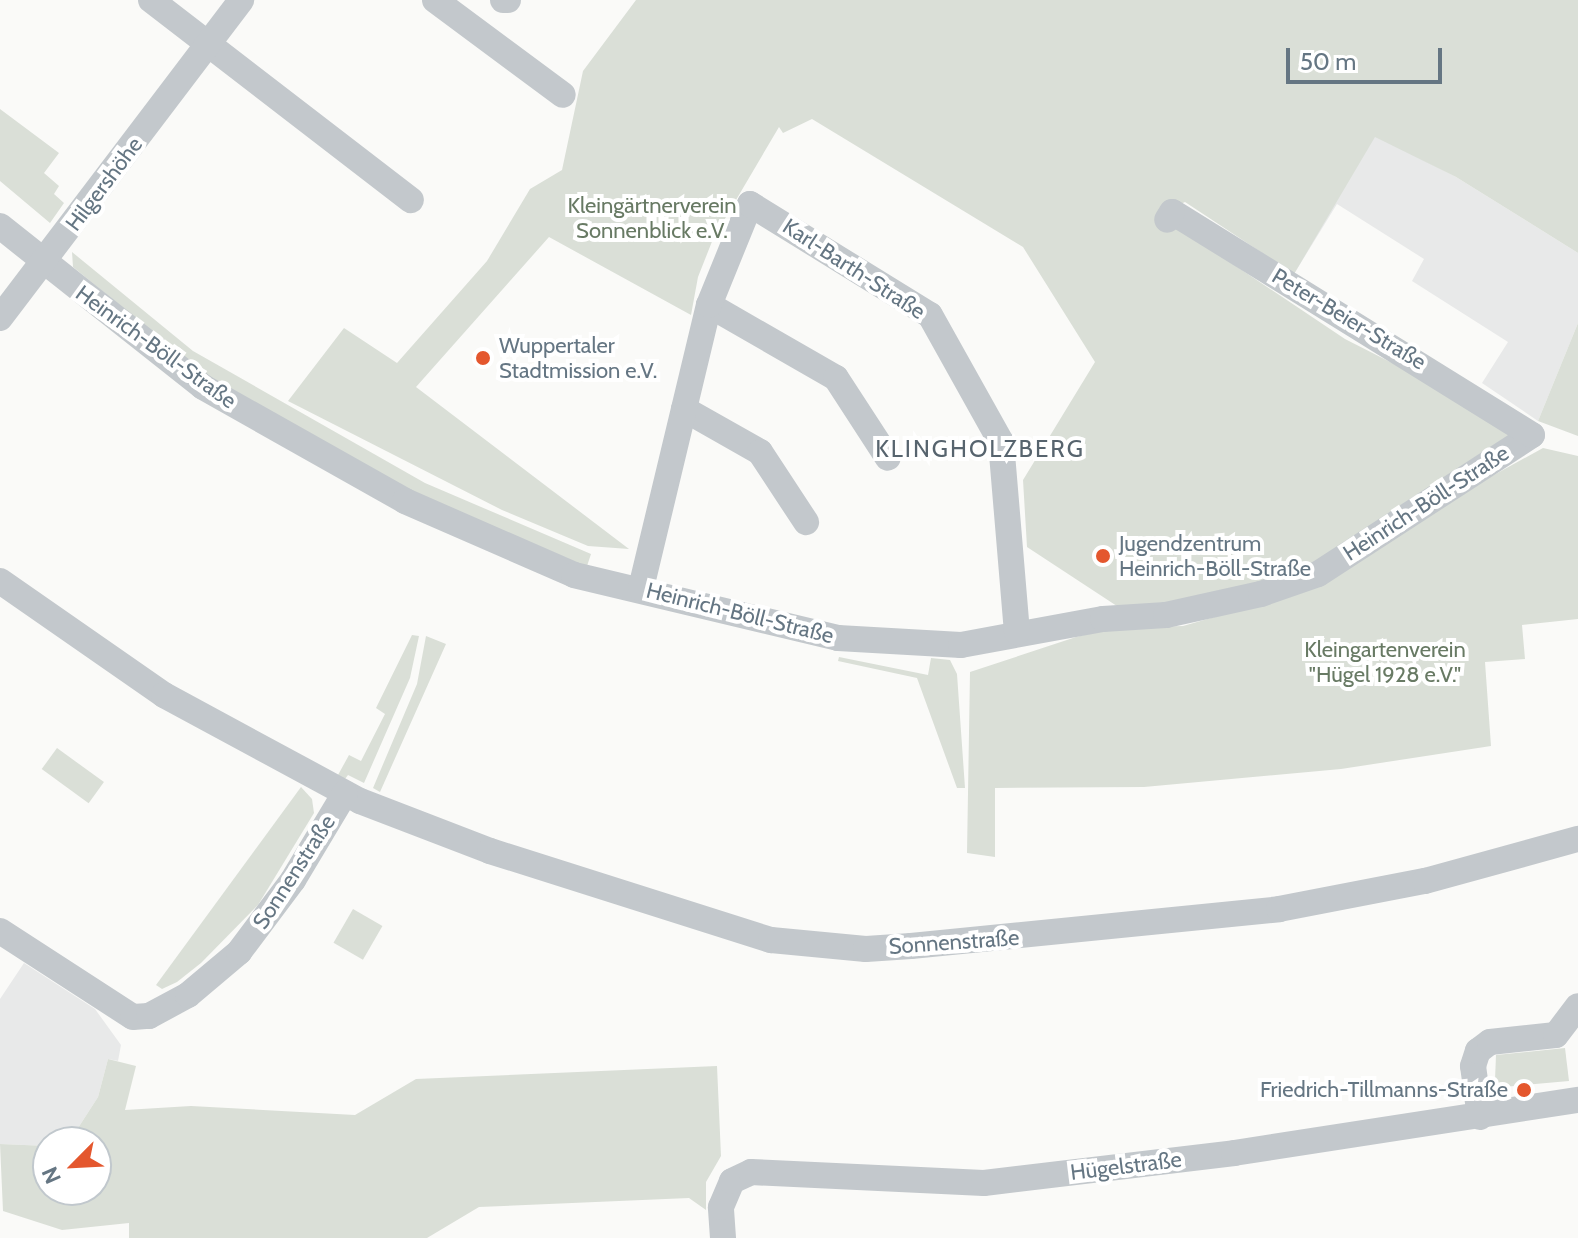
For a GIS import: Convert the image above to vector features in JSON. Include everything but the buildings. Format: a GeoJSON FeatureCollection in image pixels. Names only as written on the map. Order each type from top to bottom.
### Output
{"type":"FeatureCollection","features":[{"type":"Feature","properties":{"kind":"street"},"geometry":{"type":"LineString","coordinates":[[151,0],[205,47],[411,200]]}},
{"type":"Feature","properties":{"kind":"street","name":"Hilgershöhe"},"geometry":{"type":"LineString","coordinates":[[0,318],[45,264],[241,0]]}},
{"type":"Feature","properties":{"kind":"street"},"geometry":{"type":"LineString","coordinates":[[435,0],[563,95]]}},
{"type":"Feature","properties":{"kind":"street","name":"Karl-Barth-Straße"},"geometry":{"type":"LineString","coordinates":[[641,588],[709,305],[750,204],[930,315],[1001,442],[1017,632]]}},
{"type":"Feature","properties":{"kind":"street","name":"Peter-Beier-Straße"},"geometry":{"type":"LineString","coordinates":[[1167,220],[1172,212],[1532,435]]}},
{"type":"Feature","properties":{"kind":"street","name":"Heinrich-Böll-Straße"},"geometry":{"type":"LineString","coordinates":[[0,226],[203,387],[320,456],[405,501],[574,575],[641,588],[838,638],[961,645],[1017,632],[1166,615],[1261,594],[1318,574],[1532,435]]}},
{"type":"Feature","properties":{"kind":"street"},"geometry":{"type":"LineString","coordinates":[[709,305],[836,378],[888,458]]}},
{"type":"Feature","properties":{"kind":"street"},"geometry":{"type":"LineString","coordinates":[[684,409],[760,452],[790,512]]}},
{"type":"Feature","properties":{"kind":"street","name":"Sonnenstraße"},"geometry":{"type":"LineString","coordinates":[[0,581],[164,695],[345,793],[490,851],[771,940],[866,949],[1279,909],[1425,881],[1578,839]]}},
{"type":"Feature","properties":{"kind":"street","name":"Sonnenstraße"},"geometry":{"type":"LineString","coordinates":[[0,931],[133,1017],[149,1016],[188,995],[239,952],[285,892],[345,793]]}},
{"type":"Feature","properties":{"kind":"street"},"geometry":{"type":"LineString","coordinates":[[1480,1117],[1473,1066],[1478,1051],[1490,1042],[1556,1035],[1578,1006]]}},
{"type":"Feature","properties":{"kind":"street","name":"Hügelstraße"},"geometry":{"type":"LineString","coordinates":[[723,1238],[721,1207],[732,1181],[751,1172],[984,1183],[1480,1117],[1578,1100]]}},
{"type":"Feature","properties":{"kind":"shaded area"},"geometry":{"type":"Polygon","coordinates":[[[1204,48],[1456,177],[1578,253],[1578,323],[1538,421],[1482,383],[1508,342],[1412,281],[1424,259],[1337,204],[1294,274],[1204,48]]]}},
{"type":"Feature","properties":{"kind":"shaded area"},"geometry":{"type":"Polygon","coordinates":[[[24,963],[95,1009],[121,1045],[118,1061],[108,1059],[98,1097],[79,1126],[32,1126],[32,1145],[0,1144],[0,999],[24,963]]]}},
{"type":"Feature","properties":{"kind":"green space","name":"Kleingärtnerverein Sonnenblick e.V."},"geometry":{"type":"Polygon","coordinates":[[[636,0],[1578,0],[1578,253],[1456,177],[1375,137],[1294,274],[1185,202],[1158,214],[1345,339],[1512,424],[1511,440],[1287,580],[1126,612],[1027,547],[1023,480],[1095,362],[1023,247],[812,119],[783,133],[779,127],[713,239],[698,277],[691,315],[549,237],[416,387],[629,549],[588,546],[502,510],[288,401],[344,328],[397,363],[487,261],[530,189],[562,170],[583,71],[636,0]]]}},
{"type":"Feature","properties":{"kind":"green space"},"geometry":{"type":"Polygon","coordinates":[[[0,109],[59,153],[44,173],[59,186],[54,194],[64,203],[50,223],[0,181],[0,109]]]}},
{"type":"Feature","properties":{"kind":"green space"},"geometry":{"type":"Polygon","coordinates":[[[72,252],[193,351],[425,483],[591,554],[586,569],[362,468],[214,382],[73,267],[72,252]]]}},
{"type":"Feature","properties":{"kind":"green space"},"geometry":{"type":"Polygon","coordinates":[[[1578,323],[1578,436],[1538,421],[1578,323]]]}},
{"type":"Feature","properties":{"kind":"green space","name":"Kleingartenverein \"Hügel 1928 e.V.\""},"geometry":{"type":"Polygon","coordinates":[[[1543,448],[1578,456],[1578,619],[1522,625],[1525,659],[1485,662],[1491,746],[1341,769],[1144,787],[995,788],[995,857],[967,853],[970,672],[1112,628],[1183,626],[1260,604],[1543,448]]]}},
{"type":"Feature","properties":{"kind":"green space"},"geometry":{"type":"Polygon","coordinates":[[[412,635],[419,636],[410,678],[364,783],[348,775],[345,779],[338,775],[349,755],[361,761],[385,714],[376,708],[412,635]]]}},
{"type":"Feature","properties":{"kind":"green space"},"geometry":{"type":"Polygon","coordinates":[[[426,636],[446,644],[380,792],[373,788],[417,684],[426,636]]]}},
{"type":"Feature","properties":{"kind":"green space"},"geometry":{"type":"Polygon","coordinates":[[[839,657],[928,675],[931,658],[950,660],[957,674],[965,788],[957,788],[917,678],[838,661],[839,657]]]}},
{"type":"Feature","properties":{"kind":"green space"},"geometry":{"type":"Polygon","coordinates":[[[57,748],[104,782],[89,803],[42,769],[57,748]]]}},
{"type":"Feature","properties":{"kind":"green space"},"geometry":{"type":"Polygon","coordinates":[[[301,787],[312,799],[314,813],[258,905],[201,963],[177,982],[162,989],[156,985],[301,787]]]}},
{"type":"Feature","properties":{"kind":"green space"},"geometry":{"type":"Polygon","coordinates":[[[353,909],[382,926],[363,960],[334,943],[353,909]]]}},
{"type":"Feature","properties":{"kind":"green space"},"geometry":{"type":"Polygon","coordinates":[[[1565,1048],[1569,1081],[1503,1087],[1495,1080],[1496,1055],[1565,1048]]]}},
{"type":"Feature","properties":{"kind":"green space"},"geometry":{"type":"Polygon","coordinates":[[[108,1059],[136,1066],[125,1110],[191,1106],[355,1115],[416,1079],[717,1066],[721,1156],[706,1182],[706,1210],[689,1198],[479,1207],[427,1238],[129,1238],[129,1223],[62,1230],[3,1211],[0,1144],[32,1145],[32,1206],[112,1206],[112,1126],[79,1126],[98,1097],[108,1059]]]}},
{"type":"Feature","properties":{"kind":"place","name":"Wuppertaler Stadtmission e.V."},"geometry":{"type":"Point","coordinates":[483,358]}},
{"type":"Feature","properties":{"kind":"place","name":"Jugendzentrum Heinrich-Böll-Straße"},"geometry":{"type":"Point","coordinates":[1103,556]}},
{"type":"Feature","properties":{"kind":"place","name":"Friedrich-Tillmanns-Straße"},"geometry":{"type":"Point","coordinates":[1524,1090]}},
{"type":"Feature","properties":{"kind":"district","name":"KLINGHOLZBERG"},"geometry":{"type":"Point","coordinates":[980,449]}}]}
